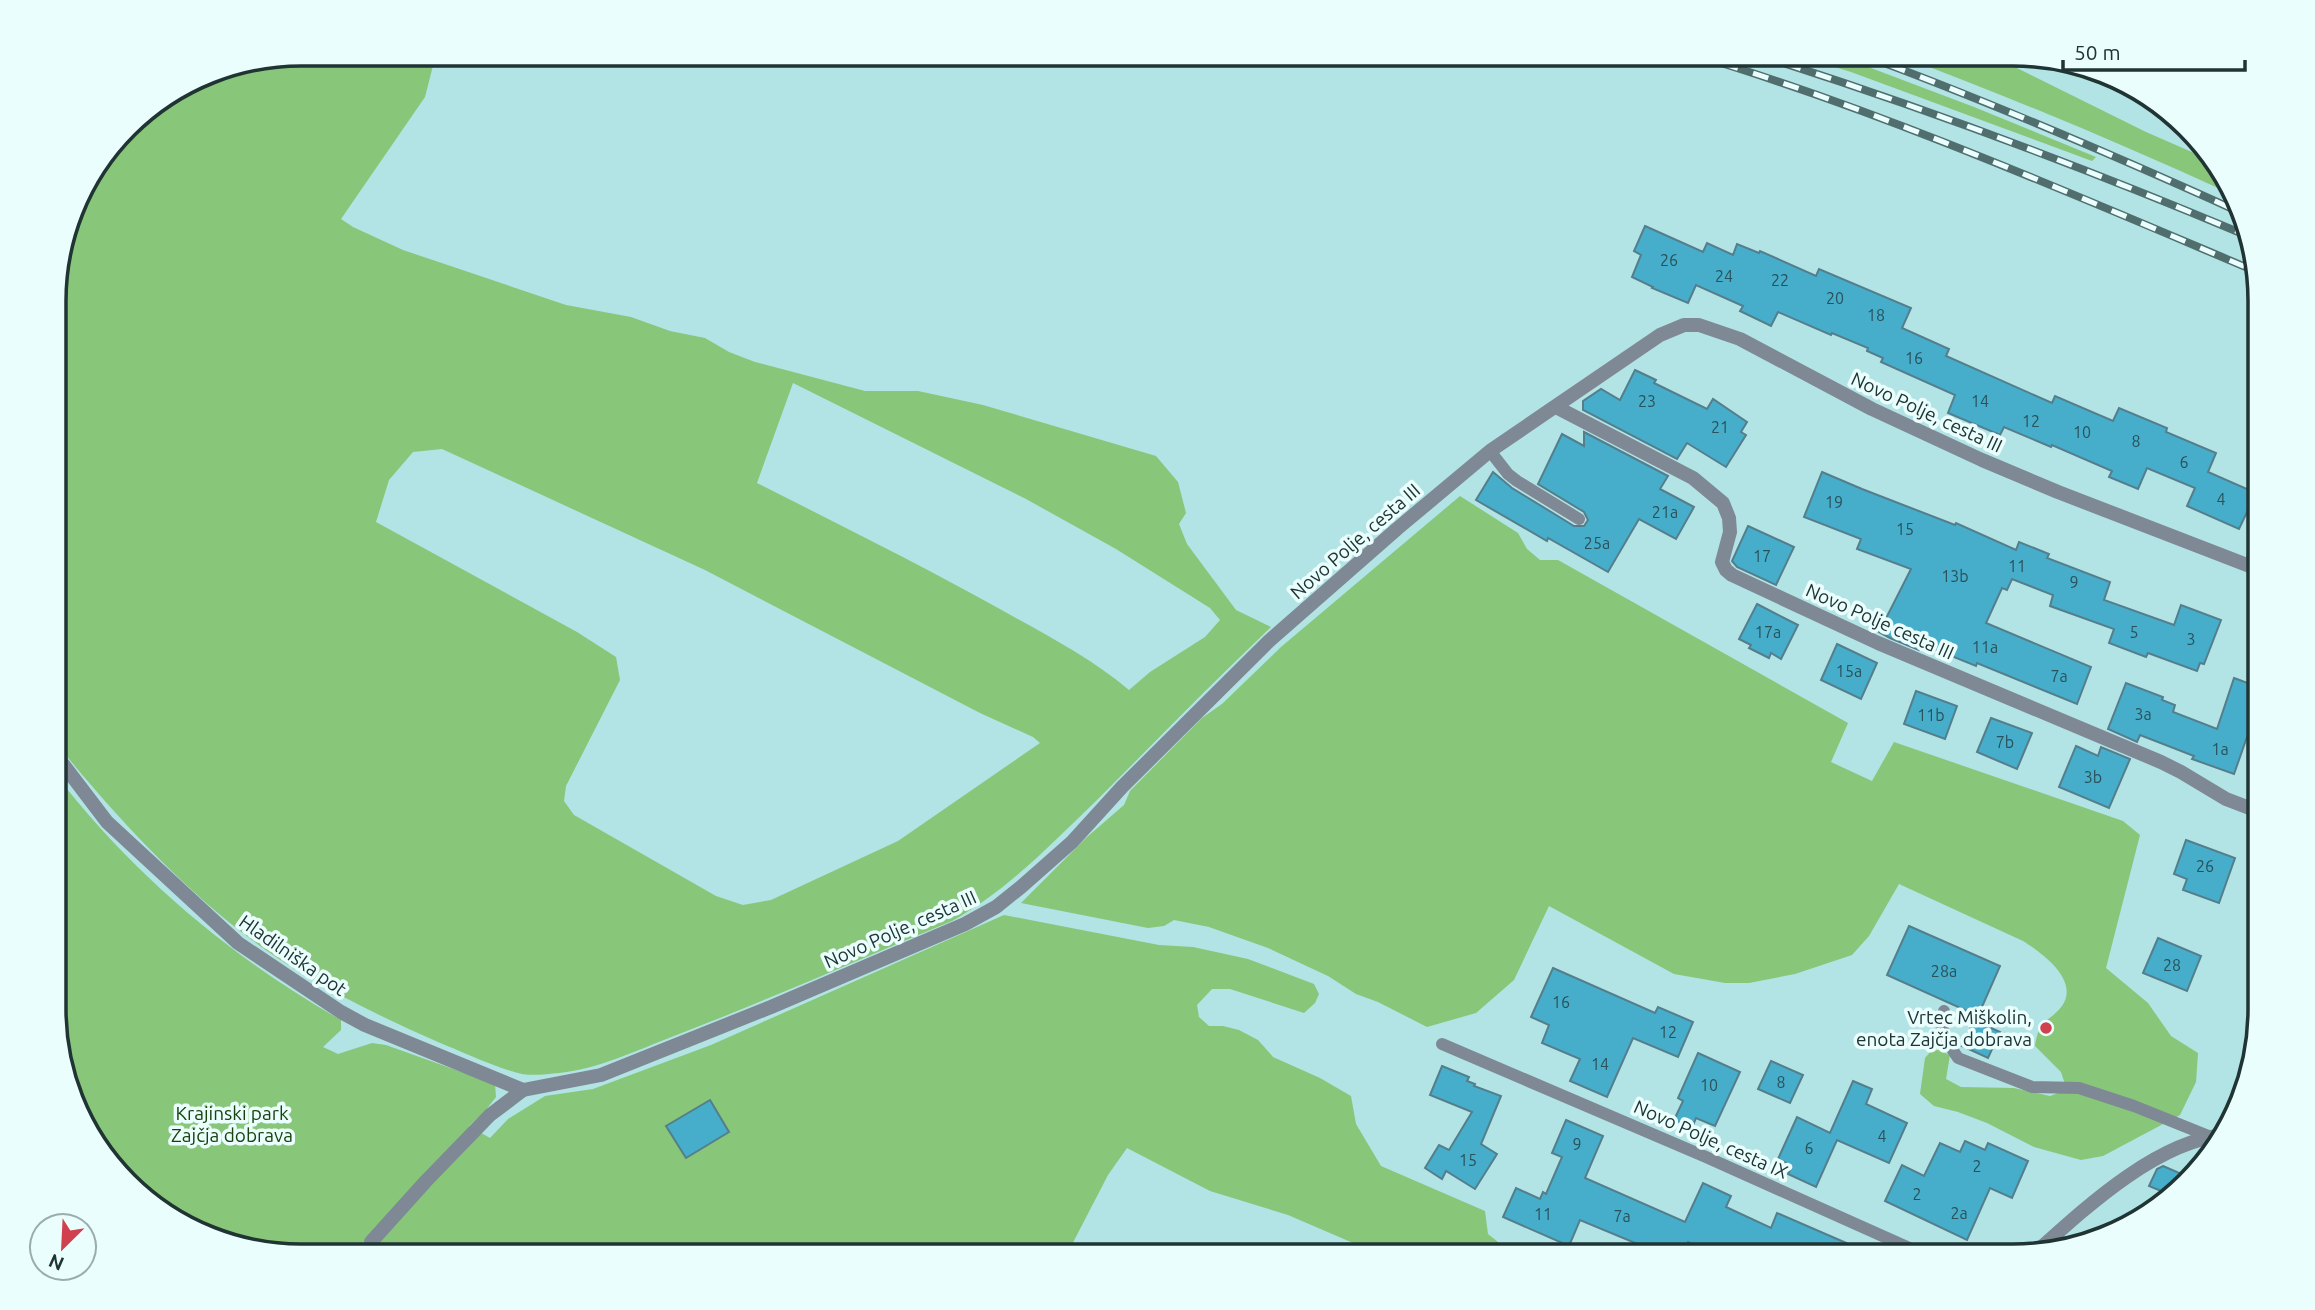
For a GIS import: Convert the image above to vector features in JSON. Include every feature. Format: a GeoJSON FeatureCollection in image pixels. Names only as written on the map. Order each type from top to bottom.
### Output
{"type":"FeatureCollection","features":[{"type":"Feature","properties":{"kind":"street","name":"Novo Polje, cesta III"},"geometry":{"type":"LineString","coordinates":[[523,1090],[601,1075],[771,1007],[965,924],[996,907],[1072,842],[1122,787],[1269,640],[1490,451],[1660,335],[1684,325],[1699,325],[1740,339],[1872,409],[1982,460],[2248,565]]}},
{"type":"Feature","properties":{"kind":"street","name":"Novo Polje cesta III"},"geometry":{"type":"LineString","coordinates":[[1556,407],[1693,478],[1713,493],[1723,503],[1729,518],[1730,532],[1722,562],[1732,575],[1878,643],[2161,762],[2226,799],[2248,807]]}},
{"type":"Feature","properties":{"kind":"street","name":"Hladilniška pot"},"geometry":{"type":"LineString","coordinates":[[66,768],[107,822],[238,943],[365,1025],[523,1090]]}},
{"type":"Feature","properties":{"kind":"street"},"geometry":{"type":"LineString","coordinates":[[372,1244],[426,1181],[491,1115],[523,1090]]}},
{"type":"Feature","properties":{"kind":"street"},"geometry":{"type":"LineString","coordinates":[[2049,1240],[2074,1218],[2167,1151],[2208,1139]]}},
{"type":"Feature","properties":{"kind":"lane"},"geometry":{"type":"LineString","coordinates":[[1490,451],[1517,481],[1578,519]]}},
{"type":"Feature","properties":{"kind":"lane"},"geometry":{"type":"LineString","coordinates":[[1944,1011],[1942,1034],[1958,1058],[2032,1087],[2079,1088],[2212,1134]]}},
{"type":"Feature","properties":{"kind":"lane","name":"Novo Polje, cesta IX"},"geometry":{"type":"LineString","coordinates":[[1442,1044],[1696,1152],[1898,1243]]}},
{"type":"Feature","properties":{"kind":"green space"},"geometry":{"type":"Polygon","coordinates":[[[1832,66],[1866,66],[2096,157],[2092,161],[1832,66]]]}},
{"type":"Feature","properties":{"kind":"green space"},"geometry":{"type":"Polygon","coordinates":[[[1927,66],[2017,66],[2146,132],[2195,153],[2219,188],[2063,120],[1927,66]]]}},
{"type":"Feature","properties":{"kind":"green space"},"geometry":{"type":"Polygon","coordinates":[[[287,67],[433,67],[425,97],[341,219],[403,250],[566,305],[631,317],[670,331],[705,338],[729,352],[755,362],[865,391],[918,391],[983,405],[1156,456],[1178,482],[1186,513],[1179,524],[1187,544],[1236,610],[1271,627],[1062,834],[1028,866],[972,909],[952,921],[744,1008],[632,1053],[574,1071],[522,1074],[480,1060],[417,1033],[318,983],[279,959],[218,913],[188,887],[106,802],[66,755],[66,302],[75,241],[84,212],[106,171],[147,125],[171,106],[198,91],[226,79],[256,71],[287,67]],[[793,383],[757,483],[1049,636],[1129,690],[1150,672],[1205,637],[1220,620],[1210,608],[1116,549],[1026,499],[793,383]],[[442,449],[413,452],[389,480],[376,522],[577,632],[616,657],[620,680],[566,786],[564,801],[574,815],[716,896],[743,905],[771,900],[898,841],[1040,743],[1033,737],[980,713],[705,570],[442,449]]]}},
{"type":"Feature","properties":{"kind":"green space"},"geometry":{"type":"Polygon","coordinates":[[[1460,496],[1518,533],[1527,549],[1540,560],[1558,560],[1848,723],[1831,762],[1872,781],[1894,742],[2123,821],[2140,835],[2106,968],[2148,1003],[2171,1036],[2198,1053],[2196,1082],[2180,1115],[2103,1156],[2081,1160],[2034,1147],[1987,1123],[1934,1106],[1920,1094],[1925,1058],[1931,1051],[1938,1050],[1950,1055],[1946,1079],[1961,1087],[2014,1088],[2050,1096],[2061,1092],[2066,1087],[2061,1072],[2035,1046],[2042,1025],[2062,1006],[2066,987],[2056,968],[2023,941],[1899,884],[1869,936],[1852,955],[1795,974],[1749,983],[1725,983],[1674,974],[1549,906],[1514,980],[1476,1013],[1427,1027],[1268,948],[1209,927],[1174,920],[1164,926],[1148,928],[1021,903],[1087,837],[1124,805],[1130,791],[1202,718],[1222,704],[1281,647],[1460,496]]]}},
{"type":"Feature","properties":{"kind":"green space","name":"Krajinski park Zajčja dobrava"},"geometry":{"type":"Polygon","coordinates":[[[66,787],[118,847],[187,912],[261,970],[341,1020],[341,1030],[323,1047],[338,1054],[372,1043],[386,1045],[495,1084],[496,1097],[469,1126],[490,1138],[508,1119],[545,1096],[593,1089],[711,1045],[1004,915],[1248,959],[1314,984],[1319,994],[1315,1003],[1304,1013],[1230,989],[1212,989],[1197,1005],[1199,1017],[1209,1026],[1239,1030],[1258,1040],[1273,1057],[1320,1078],[1351,1096],[1356,1124],[1381,1166],[1485,1211],[1488,1234],[1500,1243],[1354,1243],[1288,1215],[1210,1191],[1127,1148],[1108,1175],[1072,1244],[302,1244],[241,1235],[212,1226],[171,1204],[125,1163],[106,1139],[79,1084],[71,1054],[66,1008],[66,787]]]}},
{"type":"Feature","properties":{"kind":"building"},"geometry":{"type":"Polygon","coordinates":[[[1645,226],[1703,252],[1707,243],[1733,255],[1737,244],[1759,253],[1760,251],[1816,276],[1819,269],[1911,308],[1902,328],[1949,349],[1946,356],[2052,403],[2055,396],[2113,421],[2119,408],[2216,453],[2208,472],[2248,490],[2248,510],[2239,529],[2187,506],[2195,488],[2147,468],[2138,489],[2109,477],[2112,471],[2052,445],[2051,447],[2004,427],[2000,435],[1948,413],[1955,395],[1881,362],[1883,358],[1867,351],[1868,348],[1778,312],[1771,326],[1740,311],[1743,306],[1696,285],[1688,303],[1652,288],[1632,277],[1641,255],[1634,251],[1645,226]]]}},
{"type":"Feature","properties":{"kind":"building"},"geometry":{"type":"Polygon","coordinates":[[[1635,370],[1656,380],[1654,383],[1707,409],[1713,399],[1747,422],[1741,432],[1746,435],[1726,467],[1687,443],[1677,459],[1583,410],[1583,401],[1601,389],[1620,400],[1635,370]]]}},
{"type":"Feature","properties":{"kind":"building"},"geometry":{"type":"Polygon","coordinates":[[[1584,432],[1668,476],[1660,489],[1694,507],[1676,539],[1639,519],[1608,572],[1476,500],[1493,472],[1512,488],[1574,526],[1584,526],[1588,520],[1584,512],[1538,484],[1562,434],[1584,446],[1584,432]]]}},
{"type":"Feature","properties":{"kind":"building"},"geometry":{"type":"Polygon","coordinates":[[[1822,472],[1955,525],[1956,523],[2016,550],[2019,542],[2049,554],[2047,558],[2110,582],[2104,600],[2174,625],[2181,605],[2221,620],[2204,664],[2200,663],[2197,671],[2148,653],[2146,657],[2109,643],[2114,629],[2050,606],[2053,595],[2012,579],[2007,590],[2002,588],[1986,623],[2091,667],[2077,704],[1977,663],[1976,666],[1922,644],[1919,650],[1890,638],[1879,632],[1911,569],[1857,549],[1861,539],[1804,517],[1822,472]]]}},
{"type":"Feature","properties":{"kind":"building"},"geometry":{"type":"Polygon","coordinates":[[[1748,526],[1794,547],[1776,585],[1737,567],[1732,561],[1748,526]]]}},
{"type":"Feature","properties":{"kind":"building"},"geometry":{"type":"Polygon","coordinates":[[[1757,604],[1798,625],[1781,659],[1771,653],[1769,658],[1749,648],[1751,645],[1739,639],[1757,604]]]}},
{"type":"Feature","properties":{"kind":"building"},"geometry":{"type":"Polygon","coordinates":[[[1837,644],[1877,663],[1861,699],[1821,680],[1837,644]]]}},
{"type":"Feature","properties":{"kind":"building"},"geometry":{"type":"Polygon","coordinates":[[[2234,678],[2248,683],[2248,734],[2234,774],[2192,759],[2194,756],[2140,735],[2137,742],[2108,729],[2126,683],[2163,697],[2162,700],[2175,705],[2173,712],[2217,729],[2234,678]]]}},
{"type":"Feature","properties":{"kind":"building"},"geometry":{"type":"Polygon","coordinates":[[[1916,691],[1957,706],[1945,739],[1904,724],[1916,691]]]}},
{"type":"Feature","properties":{"kind":"building"},"geometry":{"type":"Polygon","coordinates":[[[1991,718],[2032,733],[2017,769],[1977,752],[1991,718]]]}},
{"type":"Feature","properties":{"kind":"building"},"geometry":{"type":"Polygon","coordinates":[[[2076,746],[2098,756],[2101,747],[2130,759],[2109,808],[2059,787],[2076,746]]]}},
{"type":"Feature","properties":{"kind":"building"},"geometry":{"type":"Polygon","coordinates":[[[2186,840],[2235,858],[2219,903],[2183,890],[2187,879],[2174,874],[2186,840]]]}},
{"type":"Feature","properties":{"kind":"building"},"geometry":{"type":"Polygon","coordinates":[[[1909,926],[2000,966],[1978,1016],[1887,975],[1909,926]]]}},
{"type":"Feature","properties":{"kind":"building"},"geometry":{"type":"Polygon","coordinates":[[[2158,938],[2201,956],[2187,991],[2143,973],[2158,938]]]}},
{"type":"Feature","properties":{"kind":"building"},"geometry":{"type":"Polygon","coordinates":[[[1553,968],[1655,1013],[1658,1007],[1693,1022],[1678,1057],[1633,1038],[1607,1097],[1570,1081],[1580,1059],[1542,1043],[1549,1025],[1531,1017],[1553,968]]]}},
{"type":"Feature","properties":{"kind":"building"},"geometry":{"type":"Polygon","coordinates":[[[1974,1020],[2000,1032],[1988,1058],[1962,1046],[1974,1020]]]}},
{"type":"Feature","properties":{"kind":"building"},"geometry":{"type":"Polygon","coordinates":[[[1698,1053],[1740,1072],[1715,1126],[1696,1118],[1692,1128],[1674,1120],[1683,1101],[1678,1098],[1698,1053]]]}},
{"type":"Feature","properties":{"kind":"building"},"geometry":{"type":"Polygon","coordinates":[[[1771,1061],[1803,1075],[1790,1103],[1758,1089],[1771,1061]]]}},
{"type":"Feature","properties":{"kind":"building"},"geometry":{"type":"Polygon","coordinates":[[[1442,1066],[1469,1077],[1467,1081],[1475,1084],[1474,1086],[1501,1096],[1481,1144],[1497,1154],[1475,1189],[1446,1171],[1442,1179],[1425,1168],[1439,1145],[1449,1150],[1472,1112],[1430,1095],[1442,1066]]]}},
{"type":"Feature","properties":{"kind":"building"},"geometry":{"type":"Polygon","coordinates":[[[1853,1081],[1872,1089],[1866,1104],[1907,1123],[1889,1163],[1837,1140],[1816,1187],[1788,1174],[1792,1166],[1778,1159],[1797,1117],[1830,1133],[1853,1081]]]}},
{"type":"Feature","properties":{"kind":"building"},"geometry":{"type":"Polygon","coordinates":[[[710,1100],[729,1132],[686,1158],[666,1126],[710,1100]]]}},
{"type":"Feature","properties":{"kind":"building"},"geometry":{"type":"Polygon","coordinates":[[[1566,1120],[1603,1136],[1585,1178],[1685,1222],[1703,1183],[1731,1196],[1726,1207],[1771,1228],[1777,1213],[1847,1243],[1636,1243],[1580,1220],[1570,1243],[1563,1243],[1503,1217],[1516,1188],[1540,1199],[1543,1192],[1546,1194],[1562,1157],[1552,1153],[1566,1120]]]}},
{"type":"Feature","properties":{"kind":"building"},"geometry":{"type":"Polygon","coordinates":[[[1965,1141],[1985,1150],[1988,1143],[2028,1161],[2012,1198],[1990,1188],[1967,1240],[1885,1201],[1902,1165],[1924,1176],[1940,1143],[1960,1152],[1965,1141]]]}},
{"type":"Feature","properties":{"kind":"building"},"geometry":{"type":"Polygon","coordinates":[[[2163,1166],[2181,1174],[2161,1191],[2149,1186],[2157,1169],[2163,1166]]]}},
{"type":"Feature","properties":{"kind":"railway"},"geometry":{"type":"LineString","coordinates":[[1730,66],[1906,128],[2046,183],[2245,267]]}},
{"type":"Feature","properties":{"kind":"railway"},"geometry":{"type":"LineString","coordinates":[[1791,66],[2001,138],[2238,232]]}},
{"type":"Feature","properties":{"kind":"railway"},"geometry":{"type":"LineString","coordinates":[[1892,66],[2049,129],[2228,207]]}},
{"type":"Feature","properties":{"kind":"place","name":"Vrtec Miškolin, enota Zajčja dobrava"},"geometry":{"type":"Point","coordinates":[2046,1028]}}]}
